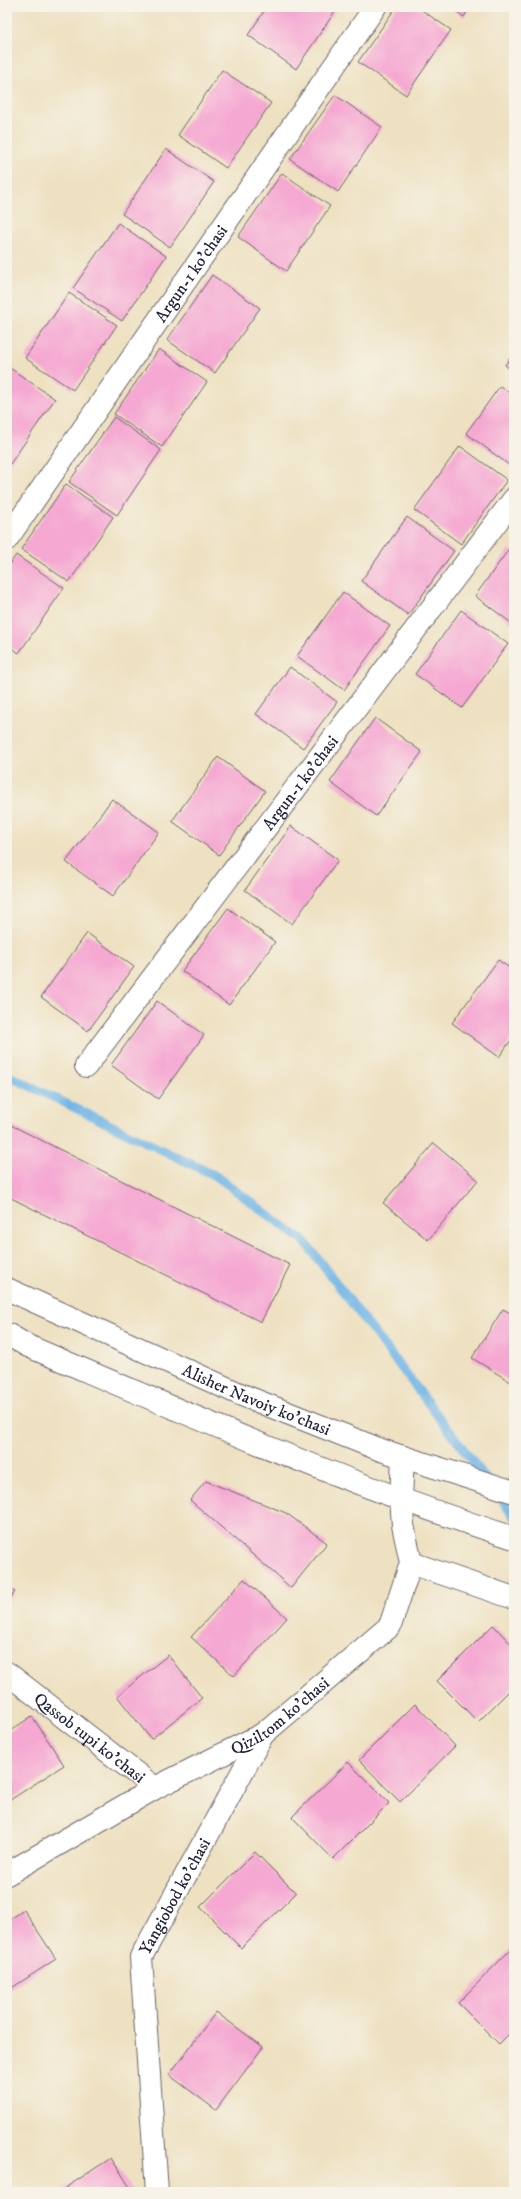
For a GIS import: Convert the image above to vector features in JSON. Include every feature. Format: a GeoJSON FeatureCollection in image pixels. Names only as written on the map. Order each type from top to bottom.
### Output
{"type":"FeatureCollection","features":[{"type":"Feature","properties":{"kind":"street","name":"Argun-1 ko'chasi"},"geometry":{"type":"LineString","coordinates":[[7,540],[375,7]]}},
{"type":"Feature","properties":{"kind":"street","name":"Argun-1 ko'chasi"},"geometry":{"type":"LineString","coordinates":[[86,1066],[514,499]]}},
{"type":"Feature","properties":{"kind":"street","name":"Alisher Navoiy ko'chasi"},"geometry":{"type":"LineString","coordinates":[[7,1289],[242,1395],[381,1450],[512,1492]]}},
{"type":"Feature","properties":{"kind":"street"},"geometry":{"type":"LineString","coordinates":[[7,1334],[28,1346],[288,1456],[514,1538]]}},
{"type":"Feature","properties":{"kind":"street"},"geometry":{"type":"LineString","coordinates":[[403,1457],[401,1498],[403,1525],[411,1563],[514,1598]]}},
{"type":"Feature","properties":{"kind":"street","name":"Qiziltom ko'chasi"},"geometry":{"type":"LineString","coordinates":[[7,1874],[155,1788],[263,1734],[390,1626],[411,1563]]}},
{"type":"Feature","properties":{"kind":"street","name":"Qassob tupi ko'chasi"},"geometry":{"type":"LineString","coordinates":[[7,1672],[155,1788]]}},
{"type":"Feature","properties":{"kind":"street","name":"Yangiobod ko'chasi"},"geometry":{"type":"LineString","coordinates":[[157,2192],[141,1957],[263,1734]]}},
{"type":"Feature","properties":{"kind":"building"},"geometry":{"type":"Polygon","coordinates":[[[267,7],[338,7],[296,69],[248,35],[267,7]]]}},
{"type":"Feature","properties":{"kind":"building"},"geometry":{"type":"Polygon","coordinates":[[[396,7],[417,7],[451,30],[406,95],[358,62],[396,7]]]}},
{"type":"Feature","properties":{"kind":"building"},"geometry":{"type":"Polygon","coordinates":[[[450,7],[470,7],[464,17],[450,7]]]}},
{"type":"Feature","properties":{"kind":"building"},"geometry":{"type":"Polygon","coordinates":[[[222,70],[271,103],[226,168],[178,135],[222,70]]]}},
{"type":"Feature","properties":{"kind":"building"},"geometry":{"type":"Polygon","coordinates":[[[335,95],[382,127],[338,192],[290,159],[335,95]]]}},
{"type":"Feature","properties":{"kind":"building"},"geometry":{"type":"Polygon","coordinates":[[[166,149],[214,182],[170,247],[122,214],[166,149]]]}},
{"type":"Feature","properties":{"kind":"building"},"geometry":{"type":"Polygon","coordinates":[[[282,173],[330,206],[286,271],[238,237],[282,173]]]}},
{"type":"Feature","properties":{"kind":"building"},"geometry":{"type":"Polygon","coordinates":[[[118,223],[166,256],[122,321],[73,288],[118,223]]]}},
{"type":"Feature","properties":{"kind":"building"},"geometry":{"type":"Polygon","coordinates":[[[212,275],[260,308],[215,373],[167,340],[212,275]]]}},
{"type":"Feature","properties":{"kind":"building"},"geometry":{"type":"Polygon","coordinates":[[[69,293],[117,325],[73,390],[25,358],[69,293]]]}},
{"type":"Feature","properties":{"kind":"building"},"geometry":{"type":"Polygon","coordinates":[[[159,349],[207,382],[162,447],[114,414],[159,349]]]}},
{"type":"Feature","properties":{"kind":"building"},"geometry":{"type":"Polygon","coordinates":[[[514,353],[514,372],[505,365],[514,353]]]}},
{"type":"Feature","properties":{"kind":"building"},"geometry":{"type":"Polygon","coordinates":[[[7,366],[55,399],[10,464],[7,461],[7,366]]]}},
{"type":"Feature","properties":{"kind":"building"},"geometry":{"type":"Polygon","coordinates":[[[500,386],[514,396],[513,468],[466,433],[500,386]]]}},
{"type":"Feature","properties":{"kind":"building"},"geometry":{"type":"Polygon","coordinates":[[[114,417],[161,450],[117,515],[69,482],[114,417]]]}},
{"type":"Feature","properties":{"kind":"building"},"geometry":{"type":"Polygon","coordinates":[[[460,446],[507,480],[461,544],[414,510],[460,446]]]}},
{"type":"Feature","properties":{"kind":"building"},"geometry":{"type":"Polygon","coordinates":[[[66,484],[113,517],[69,582],[21,549],[66,484]]]}},
{"type":"Feature","properties":{"kind":"building"},"geometry":{"type":"Polygon","coordinates":[[[407,517],[454,551],[408,615],[361,581],[407,517]]]}},
{"type":"Feature","properties":{"kind":"building"},"geometry":{"type":"Polygon","coordinates":[[[509,549],[514,552],[514,625],[475,596],[509,549]]]}},
{"type":"Feature","properties":{"kind":"building"},"geometry":{"type":"Polygon","coordinates":[[[16,555],[64,588],[19,653],[7,645],[7,568],[16,555]]]}},
{"type":"Feature","properties":{"kind":"building"},"geometry":{"type":"Polygon","coordinates":[[[343,592],[390,626],[344,690],[297,656],[343,592]]]}},
{"type":"Feature","properties":{"kind":"building"},"geometry":{"type":"Polygon","coordinates":[[[461,610],[508,644],[462,708],[415,674],[461,610]]]}},
{"type":"Feature","properties":{"kind":"building"},"geometry":{"type":"Polygon","coordinates":[[[290,667],[337,702],[303,748],[256,714],[290,667]]]}},
{"type":"Feature","properties":{"kind":"building"},"geometry":{"type":"Polygon","coordinates":[[[375,718],[422,752],[376,816],[330,782],[375,718]]]}},
{"type":"Feature","properties":{"kind":"building"},"geometry":{"type":"Polygon","coordinates":[[[218,757],[265,791],[219,855],[172,821],[218,757]]]}},
{"type":"Feature","properties":{"kind":"building"},"geometry":{"type":"Polygon","coordinates":[[[112,799],[159,832],[113,896],[66,862],[112,799]]]}},
{"type":"Feature","properties":{"kind":"building"},"geometry":{"type":"Polygon","coordinates":[[[291,826],[338,860],[292,924],[245,890],[291,826]]]}},
{"type":"Feature","properties":{"kind":"building"},"geometry":{"type":"Polygon","coordinates":[[[228,908],[275,942],[229,1005],[182,971],[228,908]]]}},
{"type":"Feature","properties":{"kind":"building"},"geometry":{"type":"Polygon","coordinates":[[[87,933],[134,967],[88,1031],[41,997],[87,933]]]}},
{"type":"Feature","properties":{"kind":"building"},"geometry":{"type":"Polygon","coordinates":[[[498,960],[514,971],[514,1036],[499,1057],[452,1023],[498,960]]]}},
{"type":"Feature","properties":{"kind":"building"},"geometry":{"type":"Polygon","coordinates":[[[157,1001],[204,1035],[158,1099],[111,1065],[157,1001]]]}},
{"type":"Feature","properties":{"kind":"building"},"geometry":{"type":"Polygon","coordinates":[[[7,1123],[290,1265],[261,1322],[7,1196],[7,1123]]]}},
{"type":"Feature","properties":{"kind":"building"},"geometry":{"type":"Polygon","coordinates":[[[434,1143],[478,1180],[428,1240],[383,1203],[434,1143]]]}},
{"type":"Feature","properties":{"kind":"building"},"geometry":{"type":"Polygon","coordinates":[[[503,1309],[514,1315],[514,1384],[472,1358],[503,1309]]]}},
{"type":"Feature","properties":{"kind":"building"},"geometry":{"type":"Polygon","coordinates":[[[206,1481],[286,1513],[327,1543],[291,1588],[190,1500],[206,1481]]]}},
{"type":"Feature","properties":{"kind":"building"},"geometry":{"type":"Polygon","coordinates":[[[244,1579],[287,1618],[234,1676],[191,1637],[244,1579]]]}},
{"type":"Feature","properties":{"kind":"building"},"geometry":{"type":"Polygon","coordinates":[[[7,1587],[15,1592],[7,1603],[7,1587]]]}},
{"type":"Feature","properties":{"kind":"building"},"geometry":{"type":"Polygon","coordinates":[[[493,1625],[514,1647],[514,1686],[478,1722],[437,1681],[493,1625]]]}},
{"type":"Feature","properties":{"kind":"building"},"geometry":{"type":"Polygon","coordinates":[[[168,1655],[202,1698],[151,1739],[117,1696],[168,1655]]]}},
{"type":"Feature","properties":{"kind":"building"},"geometry":{"type":"Polygon","coordinates":[[[415,1704],[455,1746],[400,1802],[359,1760],[415,1704]]]}},
{"type":"Feature","properties":{"kind":"building"},"geometry":{"type":"Polygon","coordinates":[[[32,1716],[64,1765],[7,1802],[7,1733],[32,1716]]]}},
{"type":"Feature","properties":{"kind":"building"},"geometry":{"type":"Polygon","coordinates":[[[348,1762],[389,1803],[333,1859],[292,1817],[348,1762]]]}},
{"type":"Feature","properties":{"kind":"building"},"geometry":{"type":"Polygon","coordinates":[[[255,1852],[296,1893],[241,1948],[200,1907],[255,1852]]]}},
{"type":"Feature","properties":{"kind":"building"},"geometry":{"type":"Polygon","coordinates":[[[24,1910],[56,1959],[7,1991],[7,1921],[24,1910]]]}},
{"type":"Feature","properties":{"kind":"building"},"geometry":{"type":"Polygon","coordinates":[[[513,1947],[514,2029],[499,2044],[458,2003],[513,1947]]]}},
{"type":"Feature","properties":{"kind":"building"},"geometry":{"type":"Polygon","coordinates":[[[216,2012],[263,2047],[216,2110],[169,2075],[216,2012]]]}},
{"type":"Feature","properties":{"kind":"building"},"geometry":{"type":"Polygon","coordinates":[[[111,2158],[133,2192],[59,2192],[111,2158]]]}},
{"type":"Feature","properties":{"kind":"waterway"},"geometry":{"type":"LineString","coordinates":[[7,1075],[216,1176],[305,1242],[487,1480]]}},
{"type":"Feature","properties":{"kind":"waterway"},"geometry":{"type":"LineString","coordinates":[[495,1490],[514,1517]]}}]}
